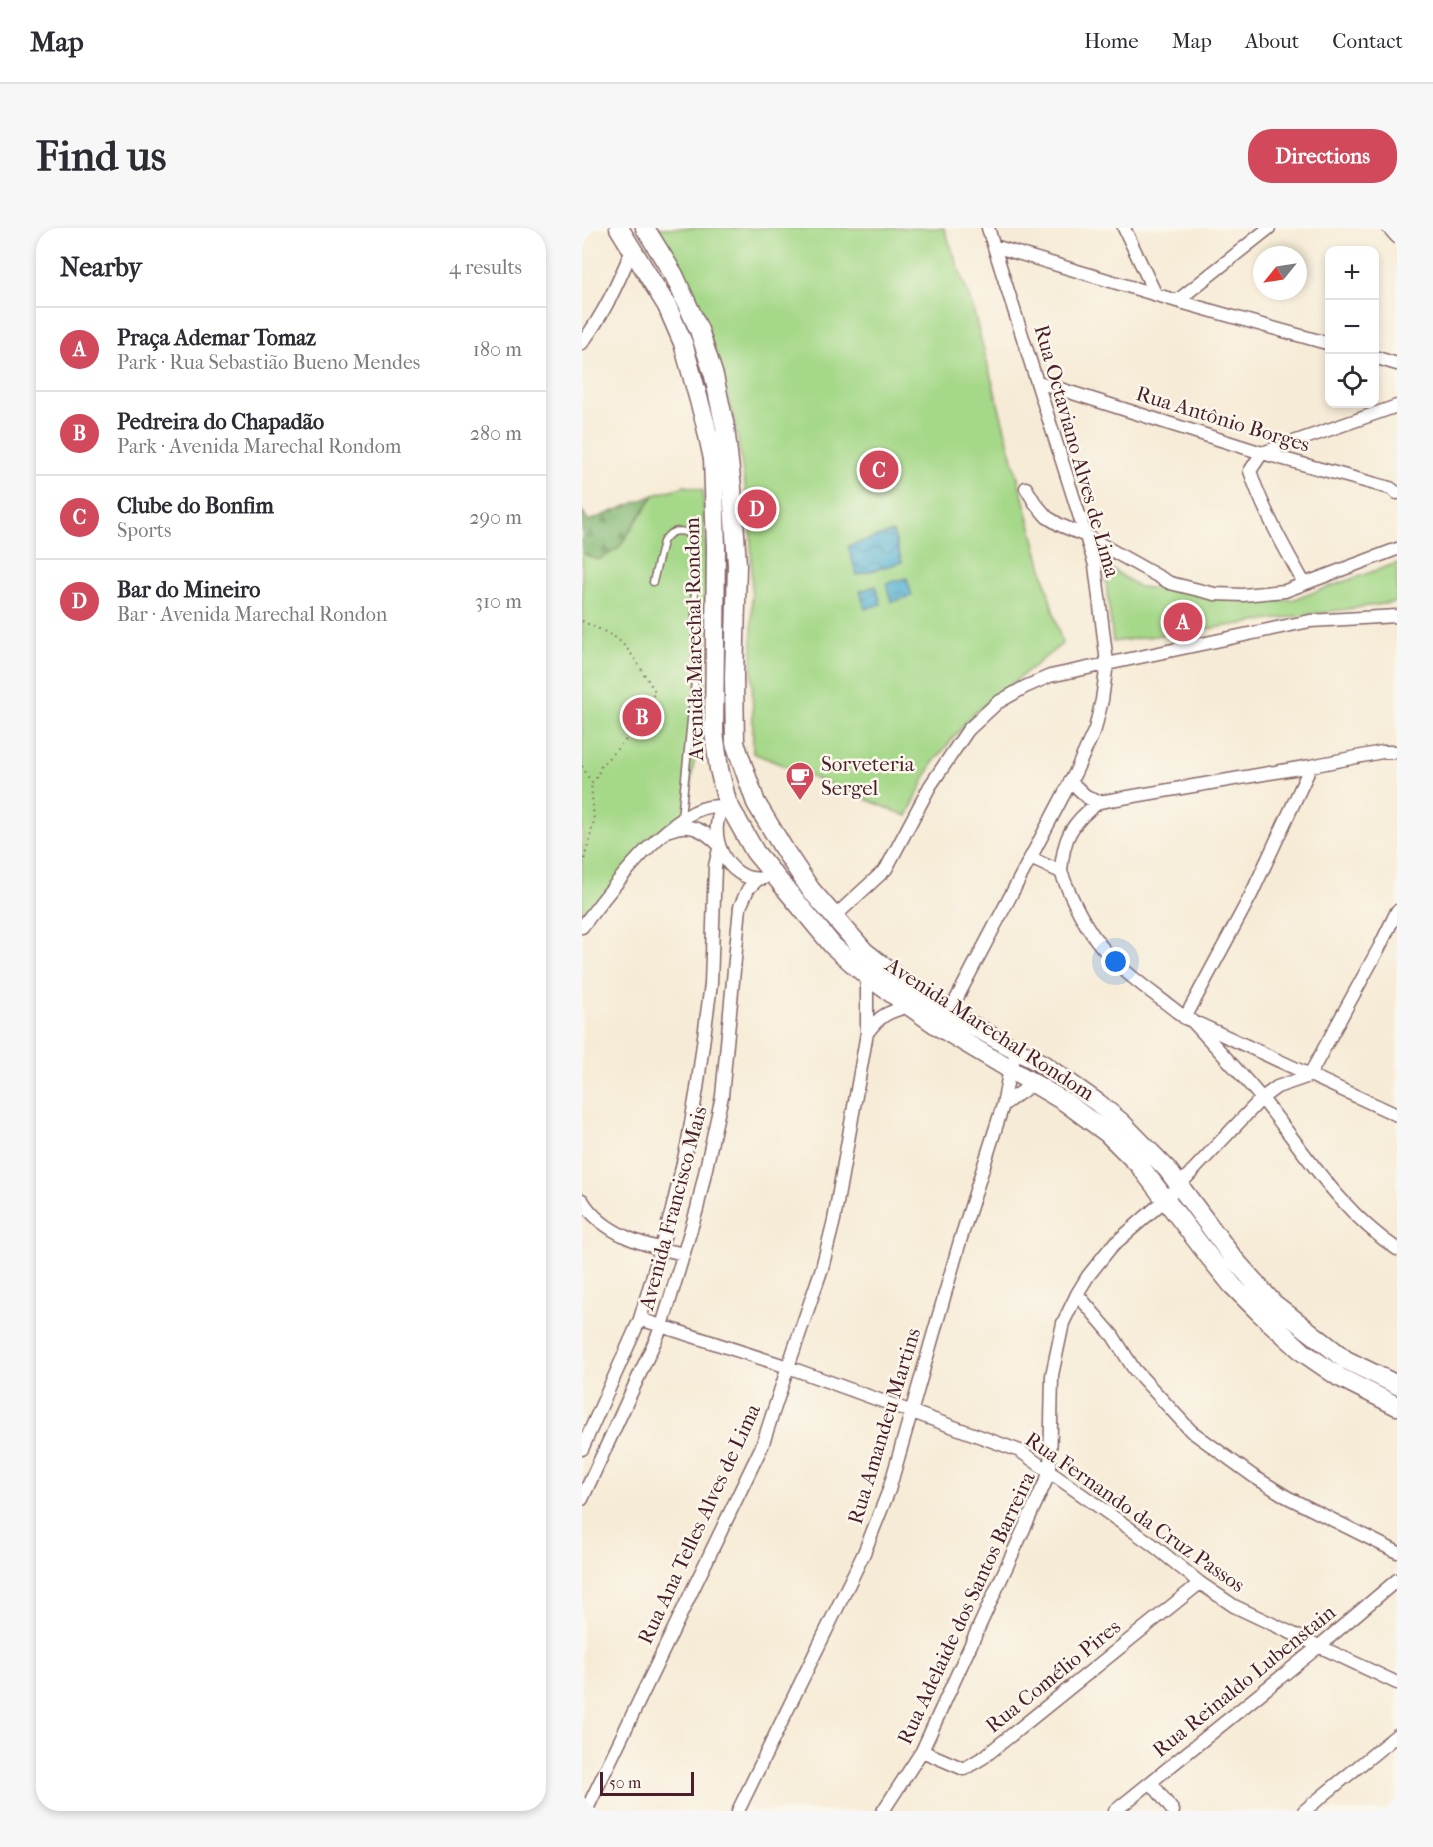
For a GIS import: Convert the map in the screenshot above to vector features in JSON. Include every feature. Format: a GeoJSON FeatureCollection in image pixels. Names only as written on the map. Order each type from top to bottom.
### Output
{"type":"FeatureCollection","features":[{"type":"Feature","properties":{"kind":"main road","name":"Avenida Marechal Rondom"},"geometry":{"type":"LineString","coordinates":[[619,228],[667,306],[683,343],[696,386],[713,459],[716,547],[714,732],[724,805],[755,852],[765,876],[833,946],[867,976],[939,1027],[1065,1102],[1107,1133],[1139,1165],[1232,1285],[1304,1353],[1339,1377],[1397,1406]]}},
{"type":"Feature","properties":{"kind":"main road"},"geometry":{"type":"LineString","coordinates":[[645,228],[674,275],[699,330],[714,376],[725,427],[732,488],[736,565],[735,743],[756,803],[784,851],[811,890],[864,951],[897,978],[949,1013],[1044,1065],[1098,1103],[1139,1140],[1180,1185],[1234,1258],[1274,1303],[1346,1360],[1397,1385]]}},
{"type":"Feature","properties":{"kind":"main road"},"geometry":{"type":"LineString","coordinates":[[724,805],[738,798],[756,803]]}},
{"type":"Feature","properties":{"kind":"main road"},"geometry":{"type":"LineString","coordinates":[[765,876],[780,863],[784,851]]}},
{"type":"Feature","properties":{"kind":"street","name":"Rua Octaviano Alves de Lima"},"geometry":{"type":"LineString","coordinates":[[949,1013],[1095,729],[1107,663],[1095,565],[988,228]]}},
{"type":"Feature","properties":{"kind":"street"},"geometry":{"type":"LineString","coordinates":[[1124,228],[1155,293]]}},
{"type":"Feature","properties":{"kind":"street"},"geometry":{"type":"LineString","coordinates":[[1177,301],[1269,228]]}},
{"type":"Feature","properties":{"kind":"street"},"geometry":{"type":"LineString","coordinates":[[1389,228],[1397,237]]}},
{"type":"Feature","properties":{"kind":"street"},"geometry":{"type":"LineString","coordinates":[[994,246],[1325,343]]}},
{"type":"Feature","properties":{"kind":"street"},"geometry":{"type":"LineString","coordinates":[[582,343],[614,292],[632,250]]}},
{"type":"Feature","properties":{"kind":"street"},"geometry":{"type":"LineString","coordinates":[[1379,358],[1397,363]]}},
{"type":"Feature","properties":{"kind":"street","name":"Rua Antônio Borges"},"geometry":{"type":"LineString","coordinates":[[1038,382],[1262,453],[1390,488],[1397,493]]}},
{"type":"Feature","properties":{"kind":"street"},"geometry":{"type":"LineString","coordinates":[[1304,583],[1280,539],[1250,471],[1262,453],[1397,406]]}},
{"type":"Feature","properties":{"kind":"street"},"geometry":{"type":"LineString","coordinates":[[1026,488],[1047,517],[1060,525],[1086,536],[1170,583],[1215,594],[1243,595],[1285,591],[1397,549]]}},
{"type":"Feature","properties":{"kind":"street"},"geometry":{"type":"LineString","coordinates":[[834,917],[886,869],[930,786],[968,730],[997,704],[1025,687],[1050,675],[1310,621],[1397,616]]}},
{"type":"Feature","properties":{"kind":"street"},"geometry":{"type":"LineString","coordinates":[[1070,780],[1088,798],[1099,801],[1382,752],[1397,752]]}},
{"type":"Feature","properties":{"kind":"street"},"geometry":{"type":"LineString","coordinates":[[1189,1020],[1311,766]]}},
{"type":"Feature","properties":{"kind":"street"},"geometry":{"type":"LineString","coordinates":[[1099,801],[1080,818],[1067,836],[1062,853],[1061,872],[1083,921],[1101,947],[1123,968],[1189,1020],[1262,1098],[1340,1198],[1370,1229],[1397,1249]]}},
{"type":"Feature","properties":{"kind":"street"},"geometry":{"type":"LineString","coordinates":[[582,927],[625,875],[666,831],[681,819],[704,807],[724,805]]}},
{"type":"Feature","properties":{"kind":"street","name":"Avenida Francisco Mais"},"geometry":{"type":"LineString","coordinates":[[582,1449],[640,1319],[672,1210],[687,1146],[711,984],[718,846],[717,819],[724,805]]}},
{"type":"Feature","properties":{"kind":"street"},"geometry":{"type":"LineString","coordinates":[[666,831],[688,826],[700,830],[718,846],[736,870],[747,877],[765,876]]}},
{"type":"Feature","properties":{"kind":"street"},"geometry":{"type":"LineString","coordinates":[[1030,858],[1061,872]]}},
{"type":"Feature","properties":{"kind":"street","name":"Avenida Francisco Mais"},"geometry":{"type":"LineString","coordinates":[[582,1499],[662,1326],[684,1254],[697,1209],[722,1096],[740,907],[748,889],[765,876]]}},
{"type":"Feature","properties":{"kind":"street"},"geometry":{"type":"LineString","coordinates":[[1309,1076],[1380,948],[1397,911]]}},
{"type":"Feature","properties":{"kind":"street","name":"Rua Ana Telles Alves de Lima"},"geometry":{"type":"LineString","coordinates":[[586,1811],[762,1446],[789,1367],[822,1268],[834,1220],[867,1033],[867,976]]}},
{"type":"Feature","properties":{"kind":"street"},"geometry":{"type":"LineString","coordinates":[[867,1033],[877,1019],[887,1012],[909,1006]]}},
{"type":"Feature","properties":{"kind":"street"},"geometry":{"type":"LineString","coordinates":[[1189,1020],[1397,1115]]}},
{"type":"Feature","properties":{"kind":"street","name":"Rua Amandeu Martins"},"geometry":{"type":"LineString","coordinates":[[738,1811],[864,1553],[889,1490],[960,1241],[1003,1105],[1010,1068],[1018,1051]]}},
{"type":"Feature","properties":{"kind":"street","name":"Rua Adelaide dos Santos Barreira"},"geometry":{"type":"LineString","coordinates":[[882,1811],[922,1751],[1050,1472],[1052,1375],[1063,1323],[1077,1294],[1111,1247],[1166,1199],[1262,1098],[1276,1087],[1309,1076]]}},
{"type":"Feature","properties":{"kind":"street"},"geometry":{"type":"LineString","coordinates":[[1003,1105],[1034,1083]]}},
{"type":"Feature","properties":{"kind":"street"},"geometry":{"type":"LineString","coordinates":[[582,1200],[591,1215],[638,1243],[684,1254]]}},
{"type":"Feature","properties":{"kind":"street"},"geometry":{"type":"LineString","coordinates":[[1077,1294],[1113,1336],[1134,1369],[1191,1431],[1253,1476],[1287,1497],[1397,1552]]}},
{"type":"Feature","properties":{"kind":"street","name":"Rua Fernando da Cruz Passos"},"geometry":{"type":"LineString","coordinates":[[640,1319],[789,1367],[1020,1451],[1153,1545],[1200,1583],[1234,1606],[1397,1683]]}},
{"type":"Feature","properties":{"kind":"street","name":"Rua Reinaldo Lubenstain"},"geometry":{"type":"LineString","coordinates":[[1115,1811],[1397,1580]]}},
{"type":"Feature","properties":{"kind":"street","name":"Rua Comélio Pires"},"geometry":{"type":"LineString","coordinates":[[922,1751],[964,1768],[984,1757],[1200,1583]]}},
{"type":"Feature","properties":{"kind":"street"},"geometry":{"type":"LineString","coordinates":[[1304,1811],[1397,1735]]}},
{"type":"Feature","properties":{"kind":"street"},"geometry":{"type":"LineString","coordinates":[[1151,1782],[1173,1811]]}},
{"type":"Feature","properties":{"kind":"lane"},"geometry":{"type":"LineString","coordinates":[[653,582],[663,542],[667,536],[678,531],[686,532],[692,540],[694,554],[696,671],[681,819]]}},
{"type":"Feature","properties":{"kind":"path"},"geometry":{"type":"LineString","coordinates":[[582,621],[615,637],[634,656],[655,690],[641,724],[601,766],[597,777],[591,783]]}},
{"type":"Feature","properties":{"kind":"path"},"geometry":{"type":"LineString","coordinates":[[582,766],[591,783],[594,821],[582,868]]}},
{"type":"Feature","properties":{"kind":"green space"},"geometry":{"type":"Polygon","coordinates":[[[654,228],[944,228],[971,302],[1062,644],[972,715],[932,764],[907,816],[753,753],[751,523],[734,417],[683,271],[654,228]]]}},
{"type":"Feature","properties":{"kind":"green space"},"geometry":{"type":"Polygon","coordinates":[[[685,486],[703,490],[707,613],[706,687],[688,809],[650,843],[582,922],[582,553],[598,560],[618,549],[654,495],[685,486]]]}},
{"type":"Feature","properties":{"kind":"green space"},"geometry":{"type":"Polygon","coordinates":[[[654,495],[618,549],[598,560],[582,553],[582,511],[589,521],[654,495]]]}},
{"type":"Feature","properties":{"kind":"green space"},"geometry":{"type":"Polygon","coordinates":[[[1397,563],[1397,602],[1113,642],[1104,564],[1139,587],[1292,600],[1397,563]]]}},
{"type":"Feature","properties":{"kind":"water"},"geometry":{"type":"Polygon","coordinates":[[[893,532],[902,562],[857,575],[848,546],[893,532]]]}},
{"type":"Feature","properties":{"kind":"water"},"geometry":{"type":"Polygon","coordinates":[[[907,578],[912,596],[891,602],[886,583],[907,578]]]}},
{"type":"Feature","properties":{"kind":"water"},"geometry":{"type":"Polygon","coordinates":[[[876,586],[881,604],[865,609],[860,591],[876,586]]]}},
{"type":"Feature","properties":{"kind":"place","name":"Clube do Bonfim"},"geometry":{"type":"Point","coordinates":[879,470]}},
{"type":"Feature","properties":{"kind":"place","name":"Bar do Mineiro"},"geometry":{"type":"Point","coordinates":[757,509]}},
{"type":"Feature","properties":{"kind":"place","name":"Praça Ademar Tomaz"},"geometry":{"type":"Point","coordinates":[1183,622]}},
{"type":"Feature","properties":{"kind":"place","name":"Pedreira do Chapadão"},"geometry":{"type":"Point","coordinates":[642,717]}},
{"type":"Feature","properties":{"kind":"place","name":"Sorveteria Sergel"},"geometry":{"type":"Point","coordinates":[800,802]}}]}
